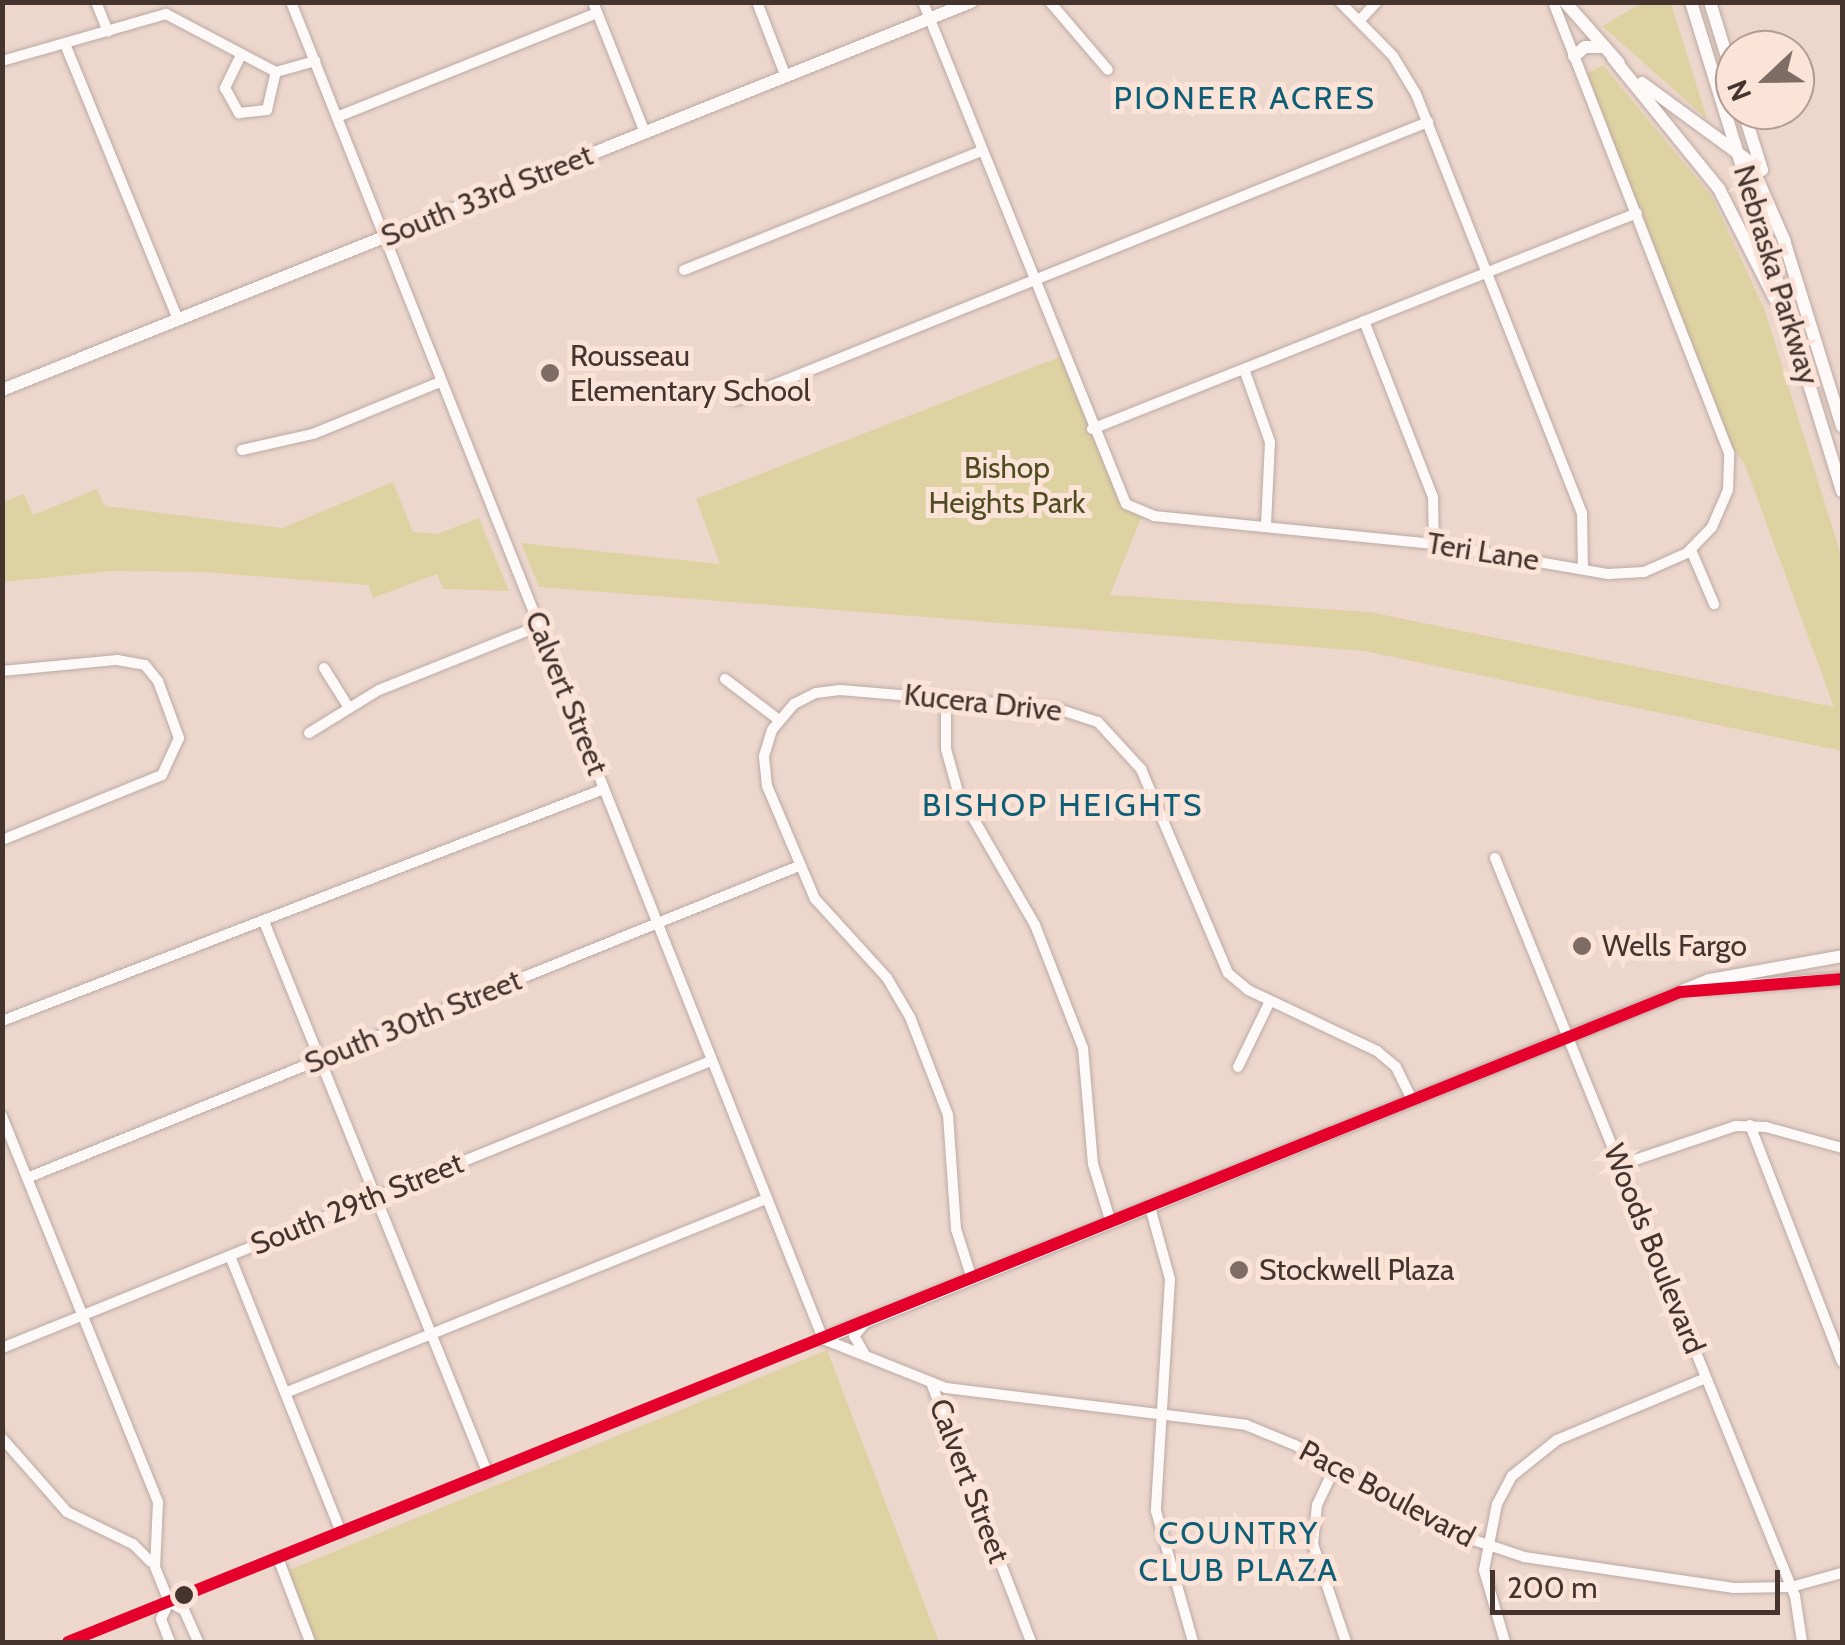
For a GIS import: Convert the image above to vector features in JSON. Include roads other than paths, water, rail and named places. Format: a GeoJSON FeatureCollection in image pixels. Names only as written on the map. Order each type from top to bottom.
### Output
{"type":"FeatureCollection","features":[{"type":"Feature","properties":{"kind":"main road","name":"South 33rd Street"},"geometry":{"type":"LineString","coordinates":[[2,390],[971,2]]}},
{"type":"Feature","properties":{"kind":"main road"},"geometry":{"type":"LineString","coordinates":[[1564,2],[1698,158],[1740,223],[1807,376]]}},
{"type":"Feature","properties":{"kind":"main road","name":"Nebraska Parkway"},"geometry":{"type":"LineString","coordinates":[[1691,2],[1842,491]]}},
{"type":"Feature","properties":{"kind":"main road"},"geometry":{"type":"LineString","coordinates":[[1710,2],[1719,30]]}},
{"type":"Feature","properties":{"kind":"main road"},"geometry":{"type":"LineString","coordinates":[[1574,56],[1585,47],[1608,53],[1681,116],[1736,149],[1754,168],[1785,242]]}},
{"type":"Feature","properties":{"kind":"main road","name":"Nebraska Parkway"},"geometry":{"type":"LineString","coordinates":[[1750,130],[1842,426]]}},
{"type":"Feature","properties":{"kind":"main road"},"geometry":{"type":"LineString","coordinates":[[823,1339],[1680,992],[1729,974],[1842,956]]}},
{"type":"Feature","properties":{"kind":"main road"},"geometry":{"type":"LineString","coordinates":[[1767,984],[1792,962]]}},
{"type":"Feature","properties":{"kind":"main road"},"geometry":{"type":"LineString","coordinates":[[1680,992],[1842,979]]}},
{"type":"Feature","properties":{"kind":"street"},"geometry":{"type":"LineString","coordinates":[[96,2],[108,32]]}},
{"type":"Feature","properties":{"kind":"street","name":"Calvert Street"},"geometry":{"type":"LineString","coordinates":[[291,2],[823,1339],[932,1385],[1031,1642]]}},
{"type":"Feature","properties":{"kind":"street"},"geometry":{"type":"LineString","coordinates":[[757,2],[786,77]]}},
{"type":"Feature","properties":{"kind":"street"},"geometry":{"type":"LineString","coordinates":[[922,2],[1092,429],[1637,213]]}},
{"type":"Feature","properties":{"kind":"street"},"geometry":{"type":"LineString","coordinates":[[1050,2],[1108,70]]}},
{"type":"Feature","properties":{"kind":"street"},"geometry":{"type":"LineString","coordinates":[[1340,2],[1405,73],[1428,122],[1582,512],[1583,569]]}},
{"type":"Feature","properties":{"kind":"street"},"geometry":{"type":"LineString","coordinates":[[1360,21],[1378,2]]}},
{"type":"Feature","properties":{"kind":"street","name":"Teri Lane"},"geometry":{"type":"LineString","coordinates":[[1092,429],[1122,500],[1143,513],[1434,544],[1583,569],[1644,572],[1691,550],[1724,505],[1730,478],[1725,436],[1552,2]]}},
{"type":"Feature","properties":{"kind":"street"},"geometry":{"type":"LineString","coordinates":[[337,117],[595,8],[645,133]]}},
{"type":"Feature","properties":{"kind":"street"},"geometry":{"type":"LineString","coordinates":[[2,60],[166,14],[276,72],[314,60]]}},
{"type":"Feature","properties":{"kind":"street"},"geometry":{"type":"LineString","coordinates":[[65,44],[178,320]]}},
{"type":"Feature","properties":{"kind":"street"},"geometry":{"type":"LineString","coordinates":[[241,55],[225,88],[239,113],[267,110],[276,72]]}},
{"type":"Feature","properties":{"kind":"street"},"geometry":{"type":"LineString","coordinates":[[736,400],[1428,122]]}},
{"type":"Feature","properties":{"kind":"street"},"geometry":{"type":"LineString","coordinates":[[684,270],[982,151]]}},
{"type":"Feature","properties":{"kind":"street"},"geometry":{"type":"LineString","coordinates":[[1364,321],[1434,497],[1434,544]]}},
{"type":"Feature","properties":{"kind":"street"},"geometry":{"type":"LineString","coordinates":[[1244,368],[1270,442],[1266,525]]}},
{"type":"Feature","properties":{"kind":"street"},"geometry":{"type":"LineString","coordinates":[[242,450],[313,434],[442,381]]}},
{"type":"Feature","properties":{"kind":"street"},"geometry":{"type":"LineString","coordinates":[[1691,550],[1714,604]]}},
{"type":"Feature","properties":{"kind":"street"},"geometry":{"type":"LineString","coordinates":[[309,733],[349,708],[539,626]]}},
{"type":"Feature","properties":{"kind":"street"},"geometry":{"type":"LineString","coordinates":[[2,671],[117,660],[146,666],[178,729],[176,755],[153,780],[2,840]]}},
{"type":"Feature","properties":{"kind":"street"},"geometry":{"type":"LineString","coordinates":[[324,668],[349,708]]}},
{"type":"Feature","properties":{"kind":"street"},"geometry":{"type":"LineString","coordinates":[[725,680],[779,720],[764,771],[799,866],[814,899],[887,978],[910,1016],[948,1115],[956,1230],[972,1278]]}},
{"type":"Feature","properties":{"kind":"street","name":"Kucera Drive"},"geometry":{"type":"LineString","coordinates":[[779,720],[804,698],[828,690],[1070,711],[1122,742],[1141,769],[1219,962],[1239,983],[1270,1001],[1377,1051],[1396,1067],[1412,1100]]}},
{"type":"Feature","properties":{"kind":"street"},"geometry":{"type":"LineString","coordinates":[[946,698],[946,749],[958,792],[1036,926],[1084,1048],[1093,1164],[1111,1222]]}},
{"type":"Feature","properties":{"kind":"street"},"geometry":{"type":"LineString","coordinates":[[2,1021],[265,924],[604,790]]}},
{"type":"Feature","properties":{"kind":"street","name":"Woods Boulevard"},"geometry":{"type":"LineString","coordinates":[[1494,858],[1791,1586],[1802,1642]]}},
{"type":"Feature","properties":{"kind":"street","name":"South 30th Street"},"geometry":{"type":"LineString","coordinates":[[27,1178],[799,866]]}},
{"type":"Feature","properties":{"kind":"street"},"geometry":{"type":"LineString","coordinates":[[265,924],[323,1058],[488,1474]]}},
{"type":"Feature","properties":{"kind":"street"},"geometry":{"type":"LineString","coordinates":[[1238,1067],[1270,1001]]}},
{"type":"Feature","properties":{"kind":"street","name":"South 29th Street"},"geometry":{"type":"LineString","coordinates":[[2,1348],[712,1062]]}},
{"type":"Feature","properties":{"kind":"street"},"geometry":{"type":"LineString","coordinates":[[2,1116],[158,1502],[155,1567],[168,1602],[161,1619],[170,1642]]}},
{"type":"Feature","properties":{"kind":"street"},"geometry":{"type":"LineString","coordinates":[[1620,1165],[1705,1132],[1750,1125],[1842,1148]]}},
{"type":"Feature","properties":{"kind":"street"},"geometry":{"type":"LineString","coordinates":[[1750,1125],[1842,1362]]}},
{"type":"Feature","properties":{"kind":"street"},"geometry":{"type":"LineString","coordinates":[[286,1393],[766,1199]]}},
{"type":"Feature","properties":{"kind":"street"},"geometry":{"type":"LineString","coordinates":[[1150,1206],[1170,1280],[1159,1410],[1158,1526],[1193,1642]]}},
{"type":"Feature","properties":{"kind":"street"},"geometry":{"type":"LineString","coordinates":[[230,1256],[341,1532]]}},
{"type":"Feature","properties":{"kind":"street"},"geometry":{"type":"LineString","coordinates":[[866,1322],[854,1339],[869,1356]]}},
{"type":"Feature","properties":{"kind":"street"},"geometry":{"type":"LineString","coordinates":[[1505,1642],[1486,1593],[1487,1547],[1503,1490],[1531,1456],[1706,1378]]}},
{"type":"Feature","properties":{"kind":"street","name":"Pace Boulevard"},"geometry":{"type":"LineString","coordinates":[[932,1385],[1159,1410],[1246,1425],[1335,1467],[1426,1521],[1487,1547],[1710,1586],[1791,1586],[1842,1573]]}},
{"type":"Feature","properties":{"kind":"street"},"geometry":{"type":"LineString","coordinates":[[2,1438],[53,1500],[84,1524],[133,1544],[155,1567]]}},
{"type":"Feature","properties":{"kind":"street"},"geometry":{"type":"LineString","coordinates":[[1335,1467],[1316,1505],[1314,1544],[1346,1642]]}},
{"type":"Feature","properties":{"kind":"street"},"geometry":{"type":"LineString","coordinates":[[278,1558],[310,1642]]}},
{"type":"Feature","properties":{"kind":"street"},"geometry":{"type":"LineString","coordinates":[[168,1602],[184,1610],[198,1642]]}},
{"type":"Feature","properties":{"kind":"place","name":"Rousseau Elementary School"},"geometry":{"type":"Point","coordinates":[550,373]}},
{"type":"Feature","properties":{"kind":"place","name":"Wells Fargo"},"geometry":{"type":"Point","coordinates":[1582,946]}},
{"type":"Feature","properties":{"kind":"place","name":"Stockwell Plaza"},"geometry":{"type":"Point","coordinates":[1239,1270]}},
{"type":"Feature","properties":{"kind":"district","name":"PIONEER ACRES"},"geometry":{"type":"Point","coordinates":[1245,98]}},
{"type":"Feature","properties":{"kind":"district","name":"BISHOP HEIGHTS"},"geometry":{"type":"Point","coordinates":[1063,805]}},
{"type":"Feature","properties":{"kind":"district","name":"COUNTRY CLUB PLAZA"},"geometry":{"type":"Point","coordinates":[1239,1552]}},
{"type":"Feature","properties":{"kind":"park label","name":"Bishop Heights Park"},"geometry":{"type":"Point","coordinates":[1007,485]}}]}
